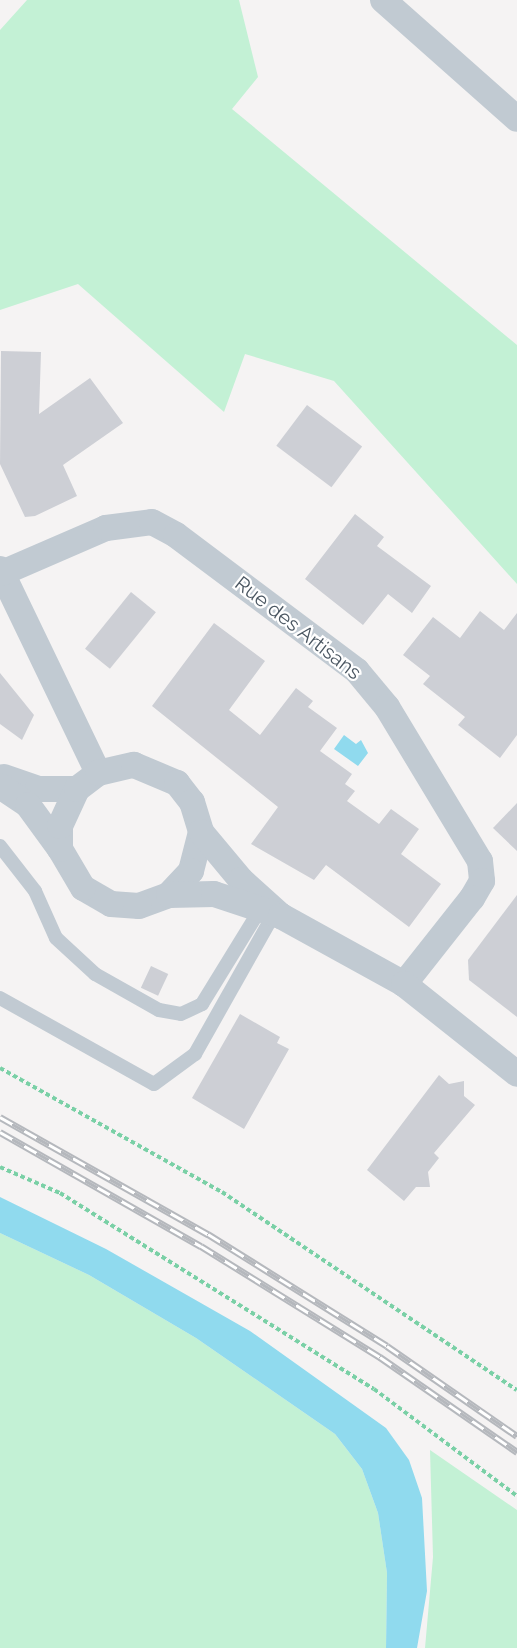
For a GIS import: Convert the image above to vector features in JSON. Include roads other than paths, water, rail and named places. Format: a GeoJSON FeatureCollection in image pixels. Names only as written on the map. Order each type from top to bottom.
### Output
{"type":"FeatureCollection","features":[{"type":"Feature","properties":{"kind":"street"},"geometry":{"type":"LineString","coordinates":[[383,0],[517,119]]}},
{"type":"Feature","properties":{"kind":"street","name":"Rue des Artisans"},"geometry":{"type":"LineString","coordinates":[[1,571],[106,528],[152,522],[176,535],[357,671],[387,707],[480,861],[482,881],[472,898],[404,984]]}},
{"type":"Feature","properties":{"kind":"street"},"geometry":{"type":"LineString","coordinates":[[1,571],[98,773]]}},
{"type":"Feature","properties":{"kind":"street"},"geometry":{"type":"LineString","coordinates":[[60,849],[60,826],[77,789],[98,773],[134,765],[166,775],[192,802],[201,832],[241,880],[272,912]]}},
{"type":"Feature","properties":{"kind":"street"},"geometry":{"type":"LineString","coordinates":[[0,775],[38,789],[77,789]]}},
{"type":"Feature","properties":{"kind":"street"},"geometry":{"type":"LineString","coordinates":[[0,786],[28,805],[60,849],[74,879],[111,904],[138,906],[169,895],[214,894],[272,912],[404,984],[517,1074]]}},
{"type":"Feature","properties":{"kind":"street"},"geometry":{"type":"LineString","coordinates":[[169,895],[191,871],[201,832]]}},
{"type":"Feature","properties":{"kind":"lane"},"geometry":{"type":"LineString","coordinates":[[0,846],[34,891],[56,938],[95,974],[159,1010],[181,1014],[202,1004],[272,912]]}},
{"type":"Feature","properties":{"kind":"lane"},"geometry":{"type":"LineString","coordinates":[[0,998],[154,1084],[195,1054],[272,912]]}},
{"type":"Feature","properties":{"kind":"water"},"geometry":{"type":"Polygon","coordinates":[[[344,735],[356,744],[361,740],[368,753],[358,766],[334,749],[344,735]]]}},
{"type":"Feature","properties":{"kind":"water"},"geometry":{"type":"Polygon","coordinates":[[[0,1197],[106,1249],[250,1331],[386,1428],[409,1460],[422,1498],[427,1591],[417,1648],[386,1648],[387,1573],[378,1513],[362,1469],[335,1434],[196,1338],[89,1275],[0,1233],[0,1197]]]}},
{"type":"Feature","properties":{"kind":"railway"},"geometry":{"type":"LineString","coordinates":[[0,1117],[208,1234],[387,1346],[517,1436]]}},
{"type":"Feature","properties":{"kind":"railway"},"geometry":{"type":"LineString","coordinates":[[0,1132],[201,1246],[380,1357],[517,1452]]}}]}
